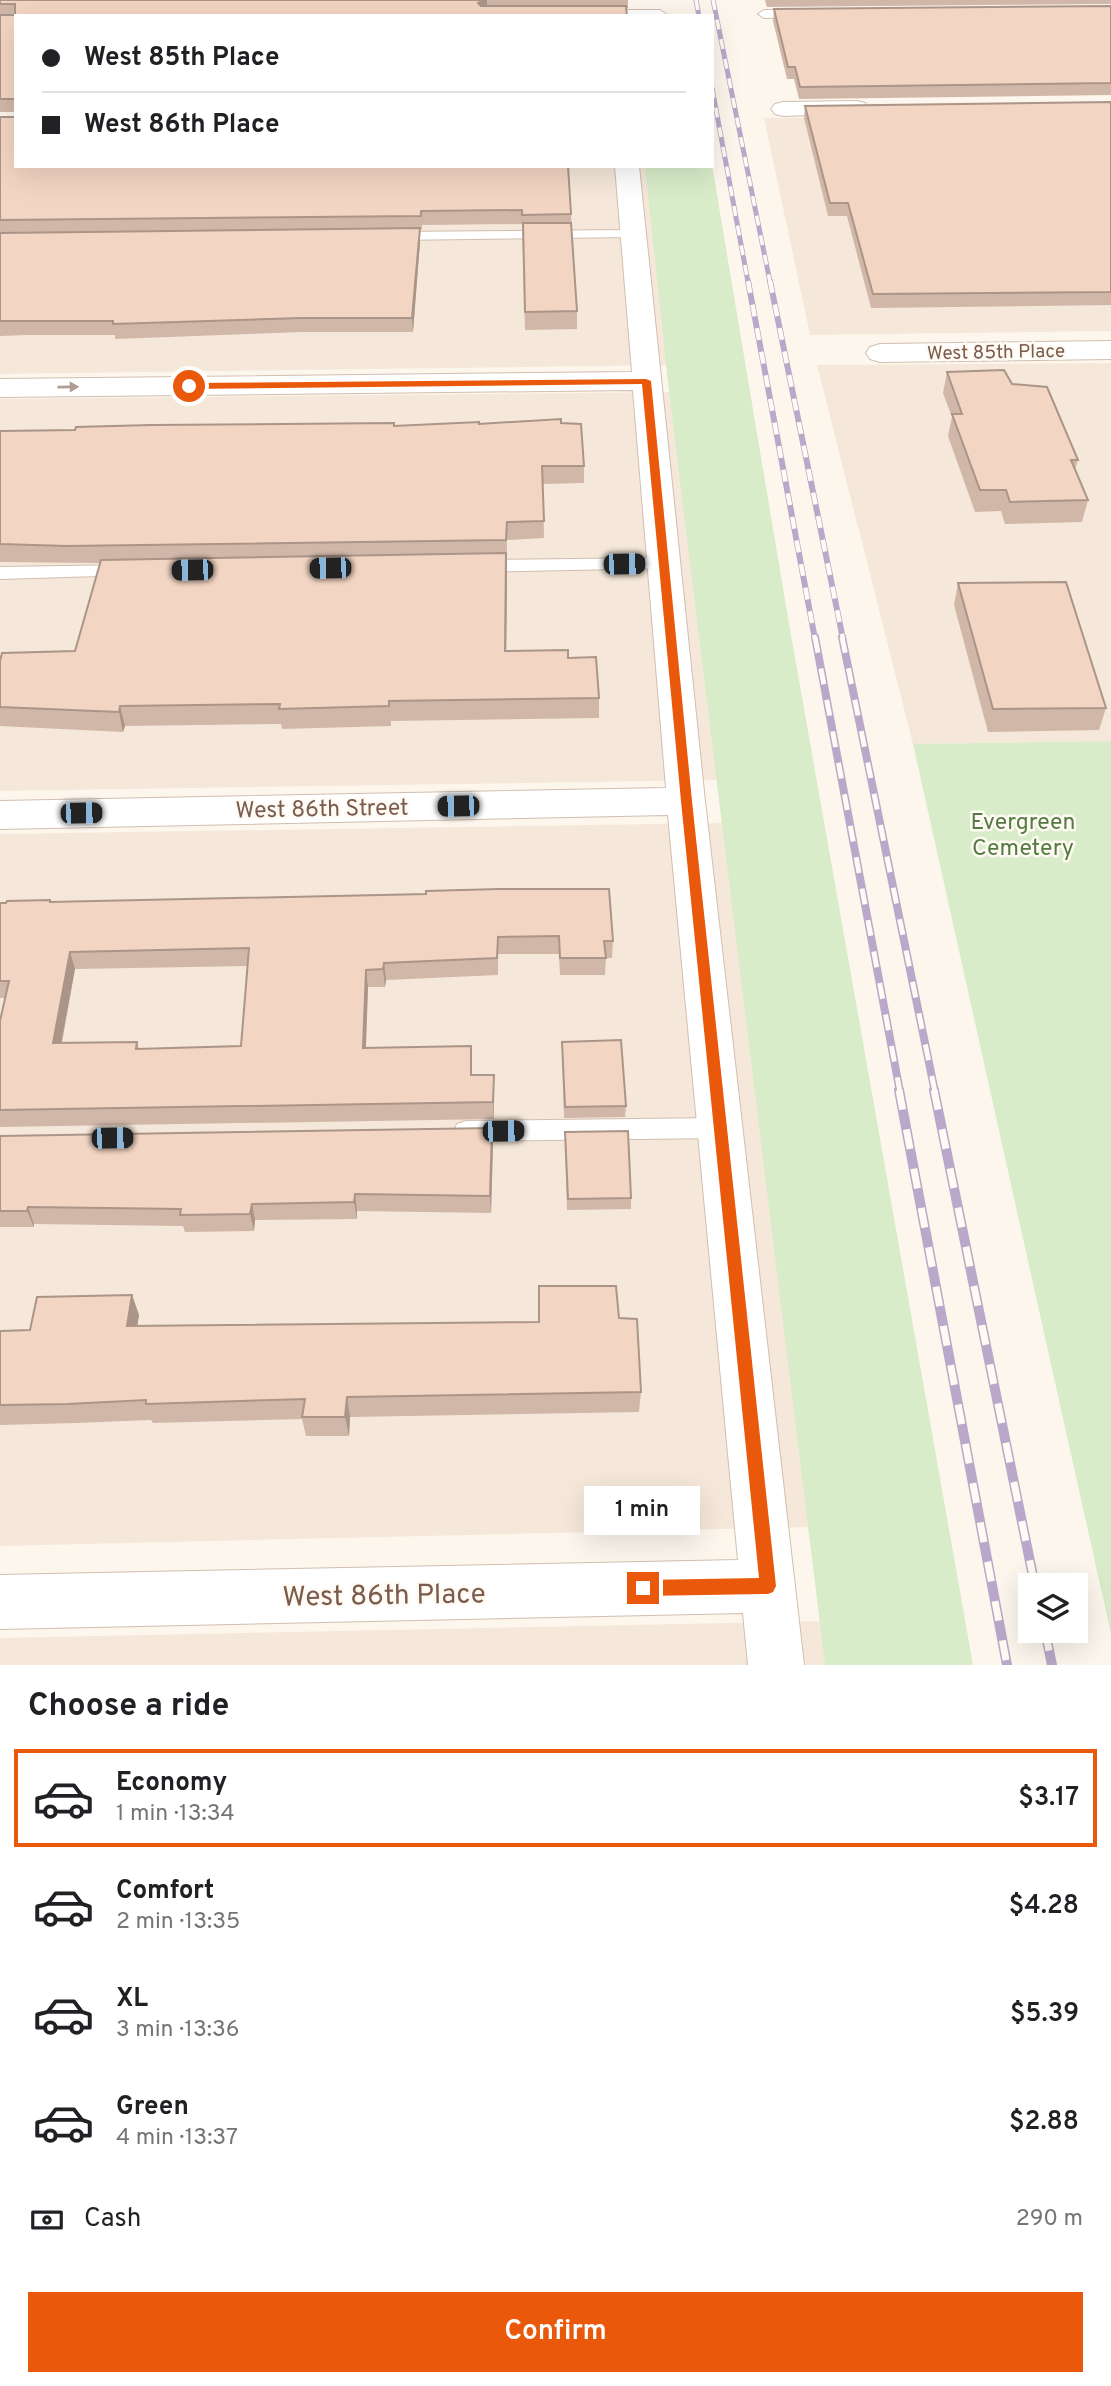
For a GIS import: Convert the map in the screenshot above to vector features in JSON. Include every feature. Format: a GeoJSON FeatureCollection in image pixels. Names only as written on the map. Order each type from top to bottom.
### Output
{"type":"FeatureCollection","features":[{"type":"Feature","properties":{"kind":"street"},"geometry":{"type":"LineString","coordinates":[[783,109],[879,108]]}},
{"type":"Feature","properties":{"kind":"street"},"geometry":{"type":"LineString","coordinates":[[627,168],[686,801],[776,1665]]}},
{"type":"Feature","properties":{"kind":"street","name":"West 85th Place"},"geometry":{"type":"LineString","coordinates":[[880,353],[1108,355]]}},
{"type":"Feature","properties":{"kind":"street"},"geometry":{"type":"LineString","coordinates":[[0,388],[646,381]]}},
{"type":"Feature","properties":{"kind":"street","name":"West 86th Street"},"geometry":{"type":"LineString","coordinates":[[0,815],[686,801]]}},
{"type":"Feature","properties":{"kind":"street","name":"West 86th Place"},"geometry":{"type":"LineString","coordinates":[[0,1602],[768,1586]]}},
{"type":"Feature","properties":{"kind":"lane"},"geometry":{"type":"LineString","coordinates":[[764,14],[819,14]]}},
{"type":"Feature","properties":{"kind":"lane"},"geometry":{"type":"LineString","coordinates":[[375,236],[633,234]]}},
{"type":"Feature","properties":{"kind":"lane"},"geometry":{"type":"LineString","coordinates":[[453,566],[663,564]]}},
{"type":"Feature","properties":{"kind":"lane"},"geometry":{"type":"LineString","coordinates":[[0,572],[151,570]]}},
{"type":"Feature","properties":{"kind":"lane"},"geometry":{"type":"LineString","coordinates":[[447,1132],[720,1128]]}},
{"type":"Feature","properties":{"kind":"shaded area"},"geometry":{"type":"Polygon","coordinates":[[[1111,115],[1111,331],[810,335],[764,118],[1111,115]]]}},
{"type":"Feature","properties":{"kind":"shaded area"},"geometry":{"type":"Polygon","coordinates":[[[0,127],[14,161],[14,168],[645,168],[668,365],[0,374],[0,127]]]}},
{"type":"Feature","properties":{"kind":"shaded area"},"geometry":{"type":"Polygon","coordinates":[[[1111,363],[1111,741],[913,744],[817,365],[1111,363]]]}},
{"type":"Feature","properties":{"kind":"shaded area"},"geometry":{"type":"Polygon","coordinates":[[[669,392],[718,780],[0,791],[0,399],[669,392]]]}},
{"type":"Feature","properties":{"kind":"shaded area"},"geometry":{"type":"Polygon","coordinates":[[[722,823],[810,1527],[0,1546],[0,834],[722,823]]]}},
{"type":"Feature","properties":{"kind":"shaded area"},"geometry":{"type":"Polygon","coordinates":[[[820,1621],[825,1665],[0,1665],[0,1638],[820,1621]]]}},
{"type":"Feature","properties":{"kind":"green space"},"geometry":{"type":"Polygon","coordinates":[[[645,168],[713,168],[788,618],[973,1665],[825,1665],[669,392],[645,168]]]}},
{"type":"Feature","properties":{"kind":"green space","name":"Evergreen Cemetery"},"geometry":{"type":"Polygon","coordinates":[[[1111,741],[1111,1634],[913,744],[1111,741]]]}},
{"type":"Feature","properties":{"kind":"building"},"geometry":{"type":"Polygon","coordinates":[[[0,0],[483,0],[478,3],[481,6],[626,6],[627,14],[15,14],[15,4],[0,4],[0,0]]]}},
{"type":"Feature","properties":{"kind":"building"},"geometry":{"type":"Polygon","coordinates":[[[1111,6],[1111,83],[800,87],[795,67],[788,67],[774,9],[1111,6]]]}},
{"type":"Feature","properties":{"kind":"building"},"geometry":{"type":"Polygon","coordinates":[[[0,15],[14,15],[14,99],[0,99],[0,15]]]}},
{"type":"Feature","properties":{"kind":"building"},"geometry":{"type":"Polygon","coordinates":[[[1111,102],[1111,292],[873,294],[848,203],[830,203],[805,106],[1111,102]]]}},
{"type":"Feature","properties":{"kind":"building"},"geometry":{"type":"Polygon","coordinates":[[[0,117],[14,117],[14,168],[568,168],[571,214],[522,215],[522,210],[421,211],[421,216],[0,220],[0,117]]]}},
{"type":"Feature","properties":{"kind":"building"},"geometry":{"type":"Polygon","coordinates":[[[523,223],[571,223],[577,311],[525,312],[523,223]]]}},
{"type":"Feature","properties":{"kind":"building"},"geometry":{"type":"Polygon","coordinates":[[[420,228],[412,318],[300,318],[113,324],[113,321],[0,321],[0,233],[420,228]]]}},
{"type":"Feature","properties":{"kind":"building"},"geometry":{"type":"Polygon","coordinates":[[[1004,370],[1012,384],[1047,387],[1078,460],[1071,460],[1088,500],[1010,502],[1006,490],[980,490],[952,414],[962,414],[947,372],[1004,370]]]}},
{"type":"Feature","properties":{"kind":"building"},"geometry":{"type":"Polygon","coordinates":[[[561,419],[561,423],[581,424],[584,466],[542,466],[544,521],[507,522],[506,540],[67,546],[0,544],[0,431],[151,425],[394,423],[394,426],[561,419]]]}},
{"type":"Feature","properties":{"kind":"building"},"geometry":{"type":"Polygon","coordinates":[[[506,553],[505,651],[568,650],[568,658],[596,657],[599,698],[389,701],[389,706],[279,709],[280,704],[120,706],[119,712],[0,707],[2,653],[75,651],[101,560],[506,553]]]}},
{"type":"Feature","properties":{"kind":"building"},"geometry":{"type":"Polygon","coordinates":[[[1066,582],[1106,708],[993,709],[958,583],[1066,582]]]}},
{"type":"Feature","properties":{"kind":"building"},"geometry":{"type":"Polygon","coordinates":[[[609,889],[613,941],[604,941],[606,958],[560,958],[559,936],[498,937],[497,958],[384,963],[383,969],[366,970],[363,1048],[471,1046],[471,1075],[494,1075],[493,1102],[0,1110],[0,1021],[9,981],[0,981],[0,903],[426,894],[426,891],[609,889]],[[249,948],[70,952],[53,1043],[137,1042],[136,1049],[241,1046],[249,948]]]}},
{"type":"Feature","properties":{"kind":"building"},"geometry":{"type":"Polygon","coordinates":[[[621,1040],[626,1106],[565,1107],[562,1042],[621,1040]]]}},
{"type":"Feature","properties":{"kind":"building"},"geometry":{"type":"Polygon","coordinates":[[[492,1128],[490,1196],[355,1194],[354,1202],[252,1204],[250,1214],[180,1215],[181,1209],[28,1207],[27,1211],[0,1211],[0,1136],[492,1128]]]}},
{"type":"Feature","properties":{"kind":"building"},"geometry":{"type":"Polygon","coordinates":[[[628,1131],[631,1198],[568,1199],[565,1132],[628,1131]]]}},
{"type":"Feature","properties":{"kind":"building"},"geometry":{"type":"Polygon","coordinates":[[[539,1286],[616,1286],[619,1318],[637,1319],[641,1392],[347,1397],[345,1417],[302,1417],[305,1399],[146,1404],[146,1400],[0,1405],[0,1331],[30,1330],[37,1297],[132,1295],[127,1326],[539,1322],[539,1286]]]}},
{"type":"Feature","properties":{"kind":"railway"},"geometry":{"type":"LineString","coordinates":[[696,0],[699,14]]}},
{"type":"Feature","properties":{"kind":"railway"},"geometry":{"type":"LineString","coordinates":[[713,0],[770,282]]}},
{"type":"Feature","properties":{"kind":"railway"},"geometry":{"type":"LineString","coordinates":[[714,99],[748,282]]}},
{"type":"Feature","properties":{"kind":"railway"},"geometry":{"type":"LineString","coordinates":[[748,281],[815,639]]}},
{"type":"Feature","properties":{"kind":"railway"},"geometry":{"type":"LineString","coordinates":[[770,281],[843,639]]}},
{"type":"Feature","properties":{"kind":"railway"},"geometry":{"type":"LineString","coordinates":[[815,637],[900,1092]]}},
{"type":"Feature","properties":{"kind":"railway"},"geometry":{"type":"LineString","coordinates":[[842,637],[935,1092]]}},
{"type":"Feature","properties":{"kind":"railway"},"geometry":{"type":"LineString","coordinates":[[899,1090],[1007,1665]]}},
{"type":"Feature","properties":{"kind":"railway"},"geometry":{"type":"LineString","coordinates":[[934,1090],[1032,1573]]}},
{"type":"Feature","properties":{"kind":"railway"},"geometry":{"type":"LineString","coordinates":[[1047,1643],[1052,1665]]}},
{"type":"Feature","properties":{"kind":"route"},"geometry":{"type":"LineString","coordinates":[[189,386],[646,381],[686,801],[768,1586],[643,1588]]}}]}
